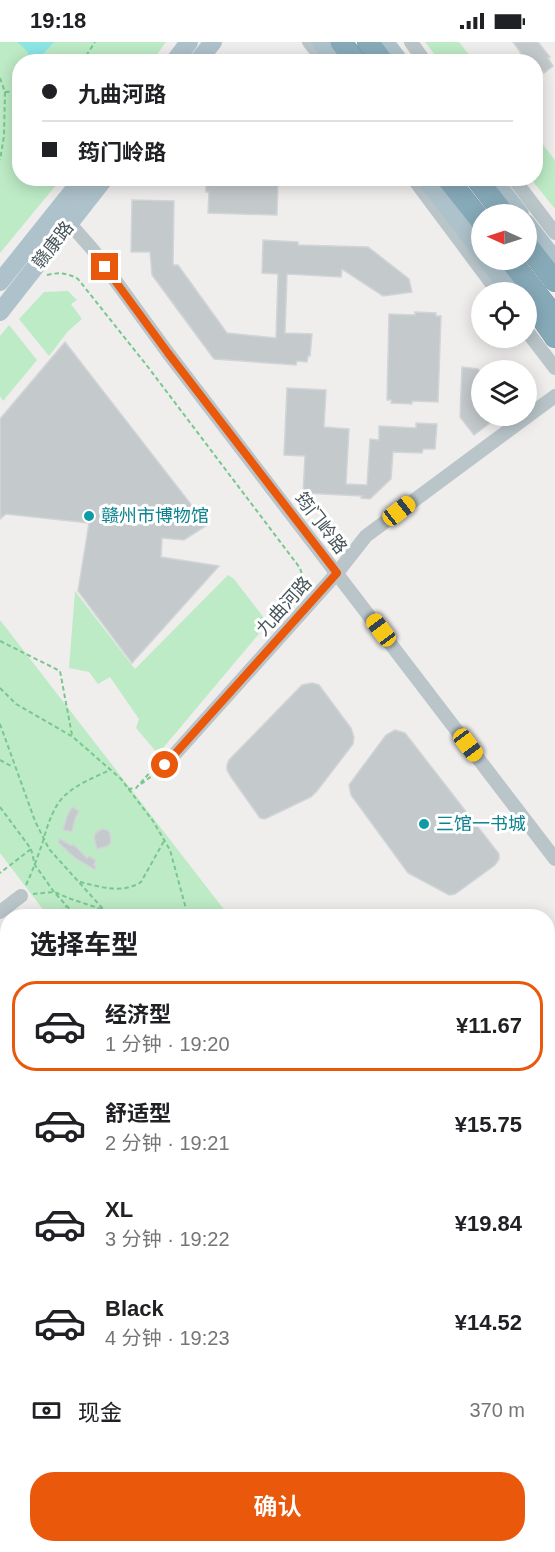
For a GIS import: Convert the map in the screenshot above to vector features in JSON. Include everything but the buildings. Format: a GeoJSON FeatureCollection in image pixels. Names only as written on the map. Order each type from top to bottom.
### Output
{"type":"FeatureCollection","features":[{"type":"Feature","properties":{"kind":"highway"},"geometry":{"type":"LineString","coordinates":[[453,186],[471,209]]}},
{"type":"Feature","properties":{"kind":"highway"},"geometry":{"type":"LineString","coordinates":[[484,186],[498,201]]}},
{"type":"Feature","properties":{"kind":"highway"},"geometry":{"type":"LineString","coordinates":[[537,250],[555,270]]}},
{"type":"Feature","properties":{"kind":"highway"},"geometry":{"type":"LineString","coordinates":[[537,258],[555,281]]}},
{"type":"Feature","properties":{"kind":"highway"},"geometry":{"type":"LineString","coordinates":[[518,270],[555,317]]}},
{"type":"Feature","properties":{"kind":"highway"},"geometry":{"type":"LineString","coordinates":[[537,310],[555,337]]}},
{"type":"Feature","properties":{"kind":"main road"},"geometry":{"type":"LineString","coordinates":[[203,54],[213,42]]}},
{"type":"Feature","properties":{"kind":"main road","name":"赣康路"},"geometry":{"type":"LineString","coordinates":[[0,312],[64,217],[79,186]]}},
{"type":"Feature","properties":{"kind":"main road","name":"赣康路"},"geometry":{"type":"LineString","coordinates":[[0,282],[97,186]]}},
{"type":"Feature","properties":{"kind":"main road"},"geometry":{"type":"LineString","coordinates":[[431,186],[471,238]]}},
{"type":"Feature","properties":{"kind":"main road"},"geometry":{"type":"LineString","coordinates":[[537,237],[555,260]]}},
{"type":"Feature","properties":{"kind":"main road"},"geometry":{"type":"LineString","coordinates":[[495,270],[504,282]]}},
{"type":"Feature","properties":{"kind":"main road"},"geometry":{"type":"LineString","coordinates":[[537,325],[555,349]]}},
{"type":"Feature","properties":{"kind":"street"},"geometry":{"type":"LineString","coordinates":[[309,42],[319,54]]}},
{"type":"Feature","properties":{"kind":"street"},"geometry":{"type":"LineString","coordinates":[[419,186],[491,282]]}},
{"type":"Feature","properties":{"kind":"street"},"geometry":{"type":"LineString","coordinates":[[519,186],[553,228]]}},
{"type":"Feature","properties":{"kind":"street","name":"筠门岭路"},"geometry":{"type":"LineString","coordinates":[[64,217],[93,249],[168,353],[555,859]]}},
{"type":"Feature","properties":{"kind":"street"},"geometry":{"type":"LineString","coordinates":[[537,344],[555,368]]}},
{"type":"Feature","properties":{"kind":"street","name":"九曲河路"},"geometry":{"type":"LineString","coordinates":[[162,764],[337,573],[366,536],[555,396]]}},
{"type":"Feature","properties":{"kind":"street"},"geometry":{"type":"LineString","coordinates":[[4,909],[21,896]]}},
{"type":"Feature","properties":{"kind":"path"},"geometry":{"type":"LineString","coordinates":[[0,78],[6,92],[4,136],[0,160]]}},
{"type":"Feature","properties":{"kind":"path"},"geometry":{"type":"LineString","coordinates":[[6,92],[12,92]]}},
{"type":"Feature","properties":{"kind":"path"},"geometry":{"type":"LineString","coordinates":[[71,275],[78,279],[148,367],[300,568],[303,578],[299,601]]}},
{"type":"Feature","properties":{"kind":"path"},"geometry":{"type":"LineString","coordinates":[[0,641],[60,671],[73,737]]}},
{"type":"Feature","properties":{"kind":"path"},"geometry":{"type":"LineString","coordinates":[[0,688],[16,704],[73,737],[129,789],[153,821],[170,850],[186,909]]}},
{"type":"Feature","properties":{"kind":"path"},"geometry":{"type":"LineString","coordinates":[[0,724],[34,820],[49,849],[103,909]]}},
{"type":"Feature","properties":{"kind":"path"},"geometry":{"type":"LineString","coordinates":[[0,760],[15,768]]}},
{"type":"Feature","properties":{"kind":"path"},"geometry":{"type":"LineString","coordinates":[[129,789],[136,788],[162,764]]}},
{"type":"Feature","properties":{"kind":"path"},"geometry":{"type":"LineString","coordinates":[[136,788],[162,764]]}},
{"type":"Feature","properties":{"kind":"path"},"geometry":{"type":"LineString","coordinates":[[21,896],[35,865],[48,822],[60,801],[88,780],[110,770]]}},
{"type":"Feature","properties":{"kind":"path"},"geometry":{"type":"LineString","coordinates":[[0,807],[31,849],[35,865],[54,892],[70,909]]}},
{"type":"Feature","properties":{"kind":"path"},"geometry":{"type":"LineString","coordinates":[[80,882],[105,888],[135,886],[141,882],[164,840]]}},
{"type":"Feature","properties":{"kind":"path"},"geometry":{"type":"LineString","coordinates":[[0,873],[31,849]]}},
{"type":"Feature","properties":{"kind":"path"},"geometry":{"type":"LineString","coordinates":[[21,896],[54,892],[101,909]]}},
{"type":"Feature","properties":{"kind":"path"},"geometry":{"type":"LineString","coordinates":[[64,909],[68,906]]}},
{"type":"Feature","properties":{"kind":"green space"},"geometry":{"type":"Polygon","coordinates":[[[0,42],[166,42],[157,54],[12,54],[12,186],[55,186],[0,253],[0,42]]]}},
{"type":"Feature","properties":{"kind":"green space"},"geometry":{"type":"Polygon","coordinates":[[[425,42],[459,42],[468,54],[434,54],[425,42]]]}},
{"type":"Feature","properties":{"kind":"green space"},"geometry":{"type":"Polygon","coordinates":[[[543,145],[555,160],[555,209],[537,186],[543,186],[543,145]]]}},
{"type":"Feature","properties":{"kind":"green space"},"geometry":{"type":"Polygon","coordinates":[[[68,291],[77,300],[71,304],[82,319],[68,331],[49,356],[19,319],[44,292],[68,291]]]}},
{"type":"Feature","properties":{"kind":"green space"},"geometry":{"type":"Polygon","coordinates":[[[9,325],[37,360],[3,401],[0,396],[0,336],[9,325]]]}},
{"type":"Feature","properties":{"kind":"green space"},"geometry":{"type":"Polygon","coordinates":[[[228,575],[234,579],[268,623],[158,754],[136,728],[139,719],[110,677],[98,684],[89,672],[69,668],[75,591],[135,669],[228,575]]]}},
{"type":"Feature","properties":{"kind":"green space"},"geometry":{"type":"Polygon","coordinates":[[[0,620],[224,909],[43,909],[0,853],[0,620]]]}},
{"type":"Feature","properties":{"kind":"water"},"geometry":{"type":"Polygon","coordinates":[[[17,42],[54,42],[43,54],[28,54],[17,42]]]}},
{"type":"Feature","properties":{"kind":"place","name":"赣州市博物馆"},"geometry":{"type":"Point","coordinates":[89,516]}},
{"type":"Feature","properties":{"kind":"place","name":"三馆一书城"},"geometry":{"type":"Point","coordinates":[424,824]}},
{"type":"Feature","properties":{"kind":"route"},"geometry":{"type":"LineString","coordinates":[[105,267],[337,573],[165,765]]}}]}
